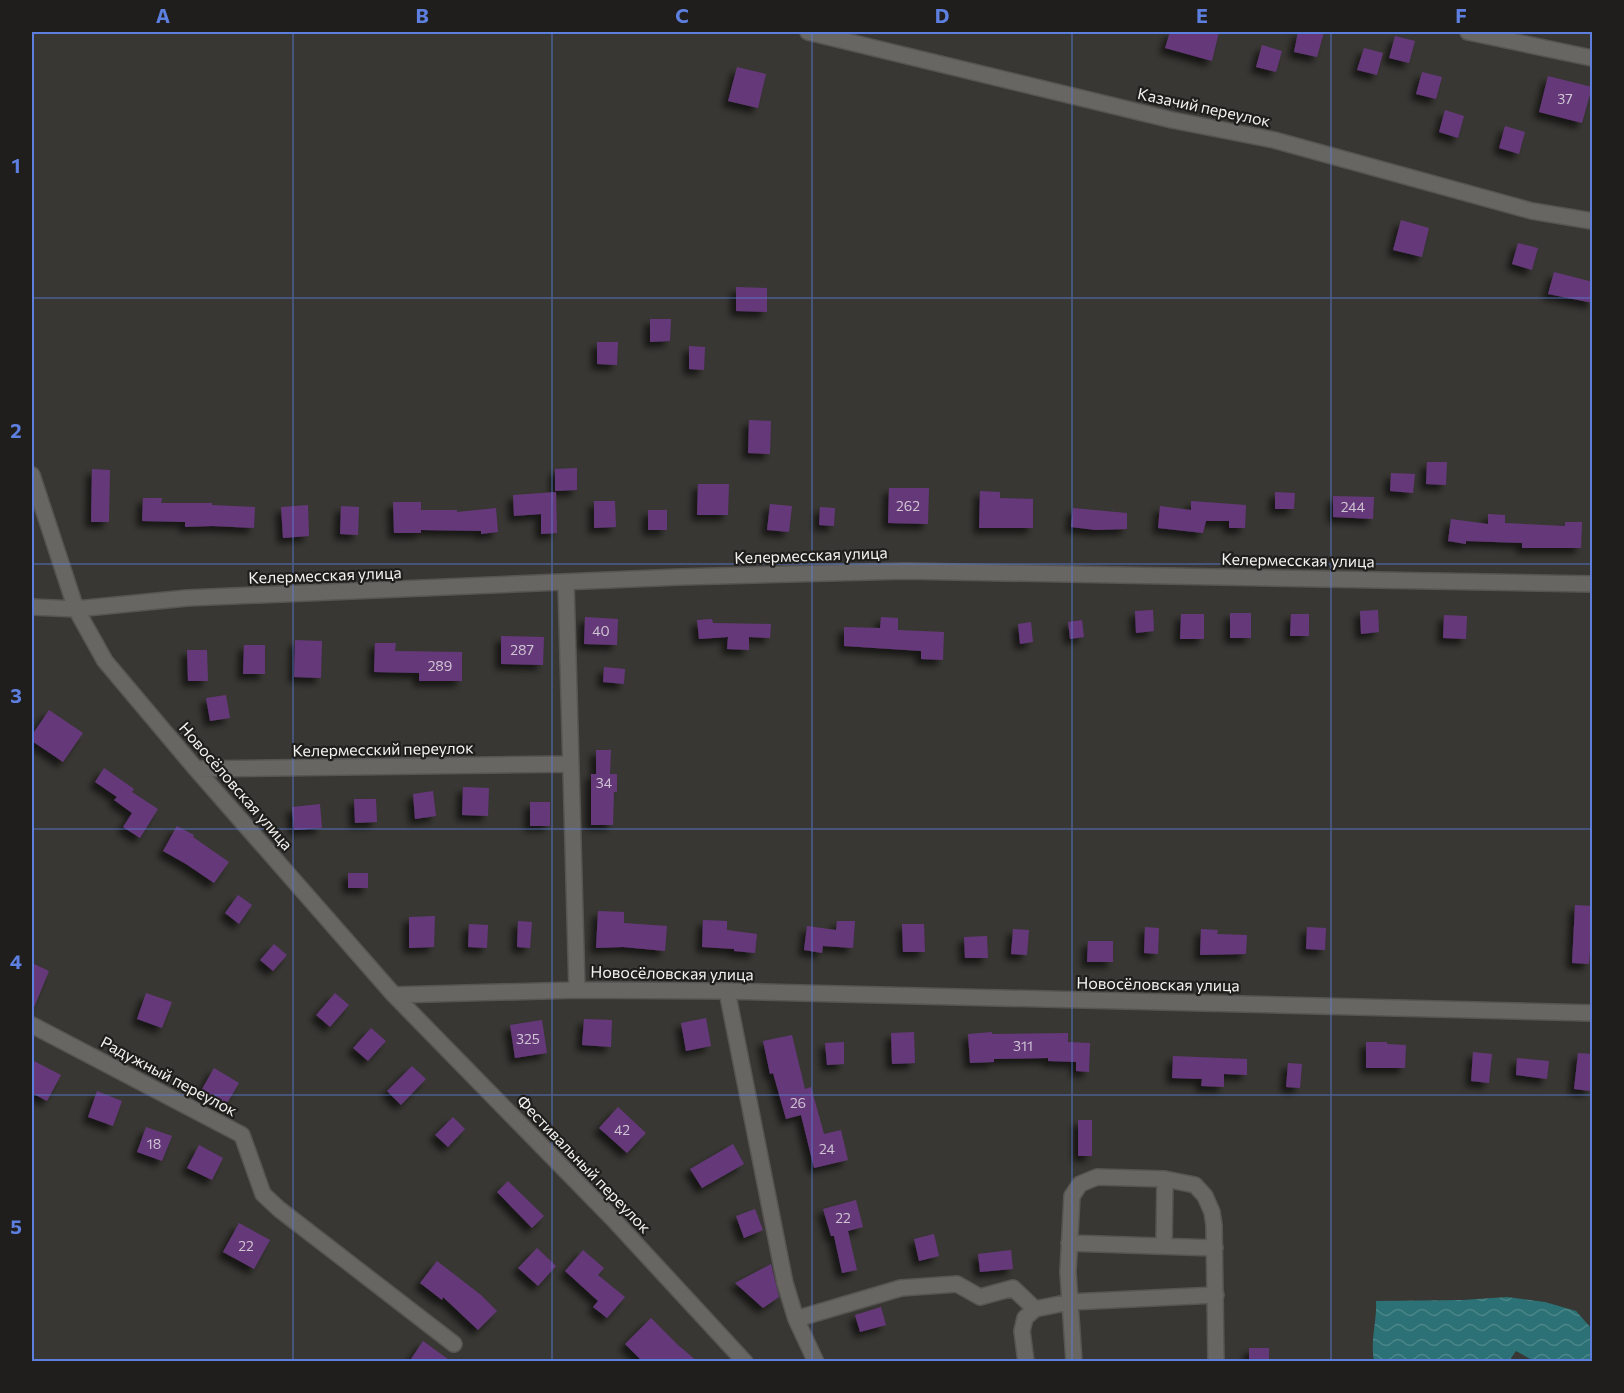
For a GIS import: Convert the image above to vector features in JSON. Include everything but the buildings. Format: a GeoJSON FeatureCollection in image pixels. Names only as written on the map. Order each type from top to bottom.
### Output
{"type":"FeatureCollection","features":[{"type":"Feature","properties":{"kind":"street","name":"Казачий переулок"},"geometry":{"type":"LineString","coordinates":[[808,32],[1172,120],[1274,140],[1532,212],[1593,221]]}},
{"type":"Feature","properties":{"kind":"street"},"geometry":{"type":"LineString","coordinates":[[1468,32],[1593,58]]}},
{"type":"Feature","properties":{"kind":"street","name":"Новосёловская улица"},"geometry":{"type":"LineString","coordinates":[[32,475],[76,609],[105,661],[196,769],[394,995],[577,990],[727,991],[1593,1013]]}},
{"type":"Feature","properties":{"kind":"street","name":"Келермесская улица"},"geometry":{"type":"LineString","coordinates":[[32,607],[76,609],[187,598],[566,584],[680,577],[906,571],[1593,584]]}},
{"type":"Feature","properties":{"kind":"street"},"geometry":{"type":"LineString","coordinates":[[566,584],[577,990]]}},
{"type":"Feature","properties":{"kind":"street","name":"Келермесский переулок"},"geometry":{"type":"LineString","coordinates":[[196,769],[571,764]]}},
{"type":"Feature","properties":{"kind":"street"},"geometry":{"type":"LineString","coordinates":[[727,991],[785,1283],[796,1319],[816,1362]]}},
{"type":"Feature","properties":{"kind":"street","name":"Фестивальный переулок"},"geometry":{"type":"LineString","coordinates":[[394,995],[613,1219],[745,1362]]}},
{"type":"Feature","properties":{"kind":"street","name":"Радужный переулок"},"geometry":{"type":"LineString","coordinates":[[32,1025],[242,1135],[263,1194],[279,1209],[454,1344]]}},
{"type":"Feature","properties":{"kind":"street"},"geometry":{"type":"LineString","coordinates":[[1074,1362],[1068,1272],[1072,1196],[1080,1184],[1097,1177],[1165,1179],[1195,1185],[1205,1196],[1212,1212],[1215,1248],[1216,1362]]}},
{"type":"Feature","properties":{"kind":"street"},"geometry":{"type":"LineString","coordinates":[[1164,1246],[1165,1179]]}},
{"type":"Feature","properties":{"kind":"street"},"geometry":{"type":"LineString","coordinates":[[1069,1243],[1215,1248]]}},
{"type":"Feature","properties":{"kind":"street"},"geometry":{"type":"LineString","coordinates":[[796,1319],[901,1288],[957,1284],[980,1297],[1013,1288],[1035,1309]]}},
{"type":"Feature","properties":{"kind":"street"},"geometry":{"type":"LineString","coordinates":[[1026,1362],[1022,1331],[1025,1318],[1035,1309],[1070,1302],[1216,1295]]}},
{"type":"Feature","properties":{"kind":"water"},"geometry":{"type":"Polygon","coordinates":[[[1507,1297],[1545,1302],[1576,1311],[1592,1329],[1592,1361],[1534,1361],[1516,1351],[1509,1361],[1374,1361],[1376,1301],[1507,1297]]]}}]}
